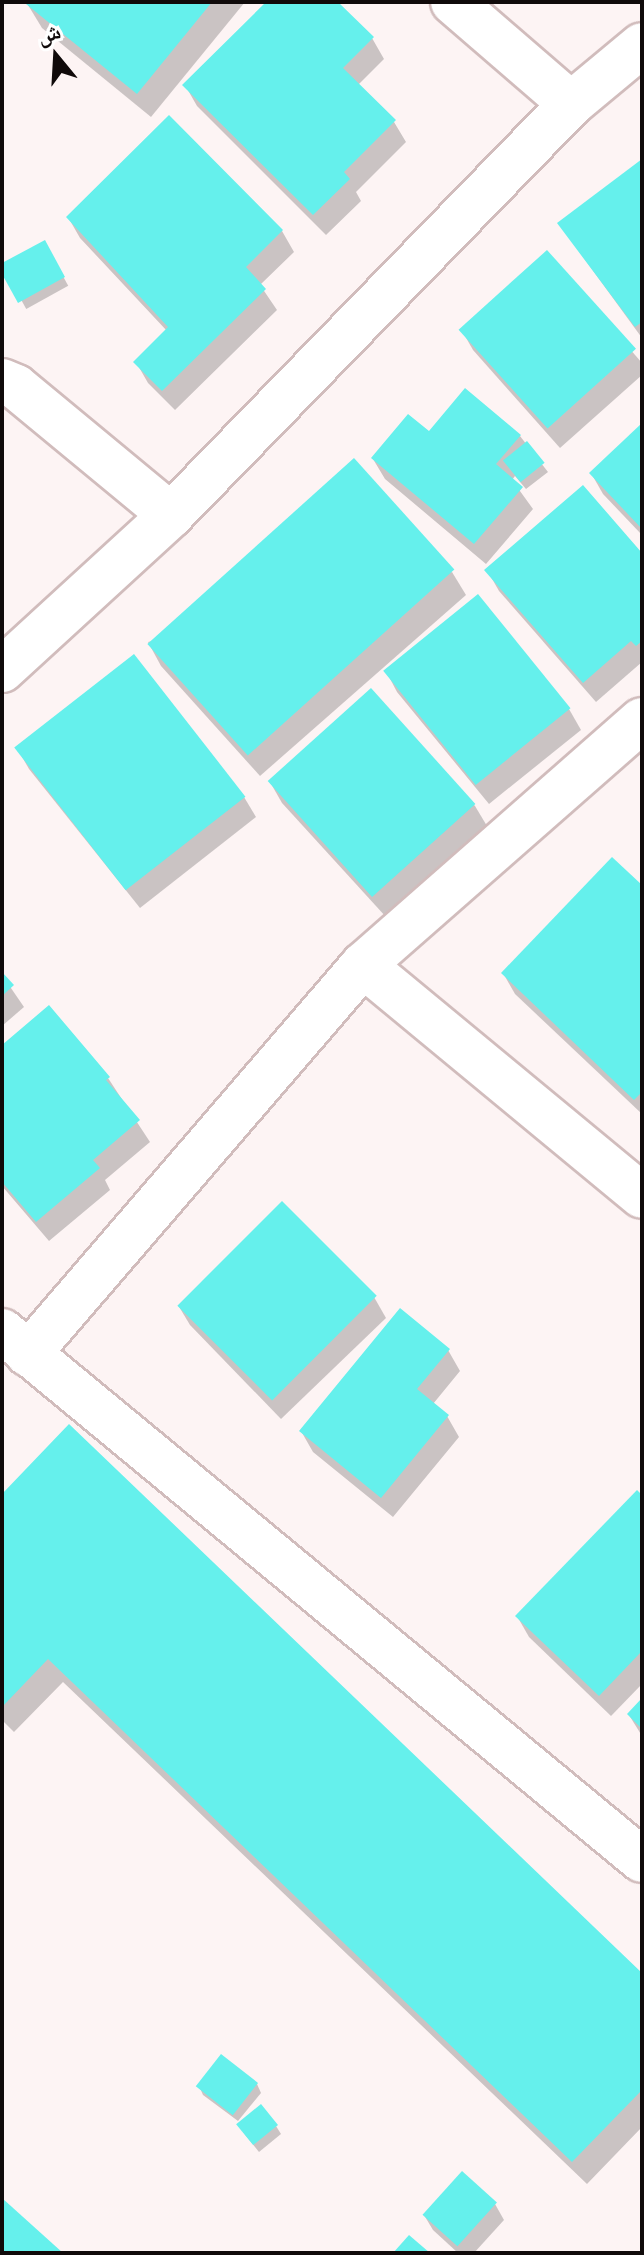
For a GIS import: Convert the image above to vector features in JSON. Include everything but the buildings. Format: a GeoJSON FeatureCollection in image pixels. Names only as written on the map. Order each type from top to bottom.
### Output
{"type":"FeatureCollection","features":[{"type":"Feature","properties":{"kind":"street"},"geometry":{"type":"LineString","coordinates":[[453,2],[571,104]]}},
{"type":"Feature","properties":{"kind":"street"},"geometry":{"type":"LineString","coordinates":[[2,670],[171,515],[571,104],[642,45]]}},
{"type":"Feature","properties":{"kind":"street"},"geometry":{"type":"LineString","coordinates":[[2,381],[16,387],[171,515]]}},
{"type":"Feature","properties":{"kind":"street"},"geometry":{"type":"LineString","coordinates":[[642,720],[363,965],[15,1342],[642,1860]]}},
{"type":"Feature","properties":{"kind":"street"},"geometry":{"type":"LineString","coordinates":[[363,965],[642,1196]]}}]}
